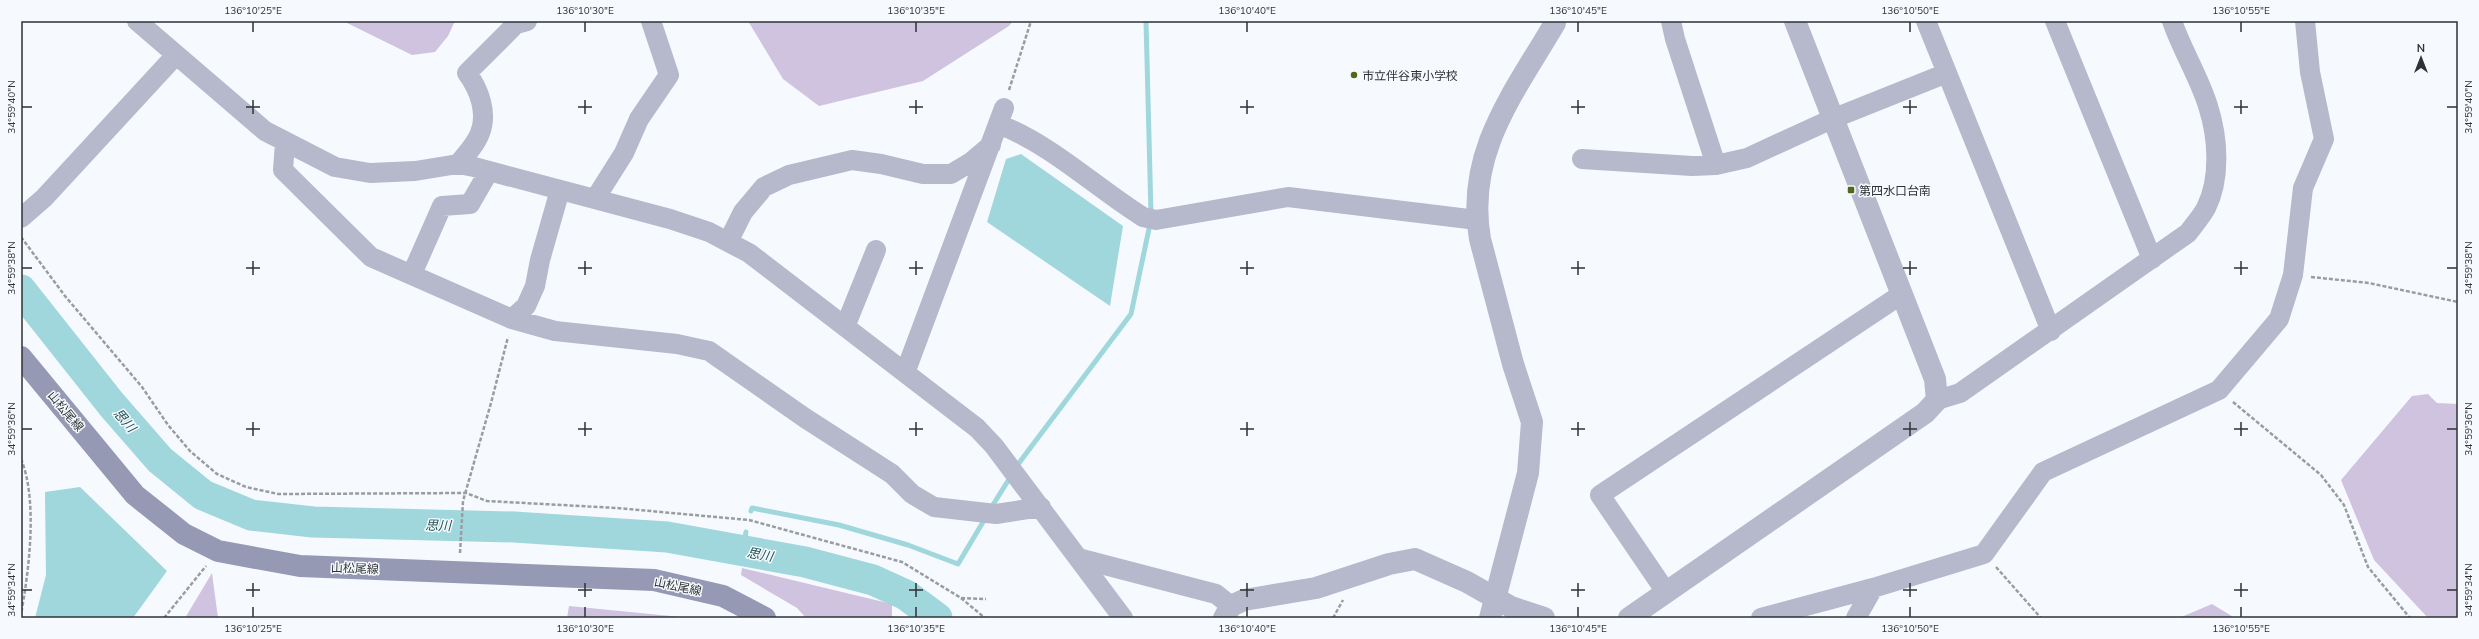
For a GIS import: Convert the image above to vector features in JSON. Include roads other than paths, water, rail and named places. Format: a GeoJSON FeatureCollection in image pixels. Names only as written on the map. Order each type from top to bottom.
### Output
{"type":"FeatureCollection","features":[{"type":"Feature","properties":{"kind":"main road","name":"山松尾線"},"geometry":{"type":"LineString","coordinates":[[21,357],[135,495],[184,534],[218,551],[300,566],[654,580],[723,596],[765,618]]}},
{"type":"Feature","properties":{"kind":"street"},"geometry":{"type":"LineString","coordinates":[[137,21],[265,131],[285,143],[335,167],[370,173],[415,171],[458,164],[670,219],[709,232],[749,253],[977,428],[1041,507],[1123,618]]}},
{"type":"Feature","properties":{"kind":"street"},"geometry":{"type":"LineString","coordinates":[[458,164],[480,133],[483,119],[481,98],[467,73],[516,24],[527,21]]}},
{"type":"Feature","properties":{"kind":"street"},"geometry":{"type":"LineString","coordinates":[[595,200],[624,153],[640,119],[669,75],[651,21]]}},
{"type":"Feature","properties":{"kind":"street"},"geometry":{"type":"LineString","coordinates":[[1671,21],[1674,40],[1716,165]]}},
{"type":"Feature","properties":{"kind":"street"},"geometry":{"type":"LineString","coordinates":[[1795,21],[1832,119],[1935,379],[1937,400]]}},
{"type":"Feature","properties":{"kind":"street"},"geometry":{"type":"LineString","coordinates":[[1926,21],[2051,331]]}},
{"type":"Feature","properties":{"kind":"street"},"geometry":{"type":"LineString","coordinates":[[2055,21],[2152,259]]}},
{"type":"Feature","properties":{"kind":"street"},"geometry":{"type":"LineString","coordinates":[[1630,618],[1925,413],[1937,400],[1960,393],[2051,331],[2188,233],[2206,208],[2213,189],[2217,162],[2214,133],[2208,105],[2172,21]]}},
{"type":"Feature","properties":{"kind":"street"},"geometry":{"type":"LineString","coordinates":[[1761,618],[1873,588],[1984,554],[2043,472],[2219,390],[2279,319],[2293,275],[2303,188],[2324,139],[2310,72],[2305,21]]}},
{"type":"Feature","properties":{"kind":"street"},"geometry":{"type":"LineString","coordinates":[[1494,608],[1528,473],[1532,422],[1513,364],[1477,220],[1477,186],[1488,144],[1503,112],[1555,23]]}},
{"type":"Feature","properties":{"kind":"street"},"geometry":{"type":"LineString","coordinates":[[21,218],[44,198],[176,55]]}},
{"type":"Feature","properties":{"kind":"street"},"geometry":{"type":"LineString","coordinates":[[1582,159],[1716,165],[1747,158],[1832,119],[1947,73]]}},
{"type":"Feature","properties":{"kind":"street"},"geometry":{"type":"LineString","coordinates":[[905,373],[1001,116],[1017,131],[1150,219],[1288,197],[1477,220]]}},
{"type":"Feature","properties":{"kind":"street"},"geometry":{"type":"LineString","coordinates":[[285,143],[283,170],[371,257],[512,319],[555,331],[677,344],[709,351],[805,418],[892,474],[912,494],[934,507],[988,512],[1041,507]]}},
{"type":"Feature","properties":{"kind":"street"},"geometry":{"type":"LineString","coordinates":[[728,242],[744,212],[764,187],[789,175],[852,160],[881,164],[923,174],[951,174],[972,162],[991,145]]}},
{"type":"Feature","properties":{"kind":"street"},"geometry":{"type":"LineString","coordinates":[[412,274],[442,206],[470,204],[489,171]]}},
{"type":"Feature","properties":{"kind":"street"},"geometry":{"type":"LineString","coordinates":[[512,319],[526,306],[535,286],[540,260],[560,190]]}},
{"type":"Feature","properties":{"kind":"street"},"geometry":{"type":"LineString","coordinates":[[845,327],[876,250]]}},
{"type":"Feature","properties":{"kind":"street"},"geometry":{"type":"LineString","coordinates":[[1666,592],[1600,495],[1902,294]]}},
{"type":"Feature","properties":{"kind":"street"},"geometry":{"type":"LineString","coordinates":[[1078,558],[1216,594],[1228,612],[1244,600],[1316,588],[1389,564],[1415,559],[1494,608],[1511,607],[1544,618]]}},
{"type":"Feature","properties":{"kind":"street"},"geometry":{"type":"LineString","coordinates":[[1856,618],[1873,588]]}},
{"type":"Feature","properties":{"kind":"water"},"geometry":{"type":"Polygon","coordinates":[[[1021,154],[1123,226],[1110,306],[987,222],[1006,159],[1021,154]]]}},
{"type":"Feature","properties":{"kind":"water"},"geometry":{"type":"Polygon","coordinates":[[[80,487],[167,571],[133,618],[35,618],[46,575],[45,492],[80,487]]]}},
{"type":"Feature","properties":{"kind":"waterway"},"geometry":{"type":"LineString","coordinates":[[1146,21],[1151,214]]}},
{"type":"Feature","properties":{"kind":"waterway"},"geometry":{"type":"LineString","coordinates":[[1016,467],[1131,314],[1150,224]]}},
{"type":"Feature","properties":{"kind":"waterway","name":"思川"},"geometry":{"type":"LineString","coordinates":[[21,290],[112,405],[160,460],[203,495],[251,515],[313,522],[514,527],[667,537],[805,562],[873,580],[906,595],[937,618]]}},
{"type":"Feature","properties":{"kind":"waterway"},"geometry":{"type":"LineString","coordinates":[[991,508],[1011,476]]}},
{"type":"Feature","properties":{"kind":"waterway"},"geometry":{"type":"LineString","coordinates":[[751,511],[752,508],[839,525],[908,545],[958,564],[986,517]]}},
{"type":"Feature","properties":{"kind":"waterway"},"geometry":{"type":"LineString","coordinates":[[743,550],[746,532]]}},
{"type":"Feature","properties":{"kind":"place","name":"市立伴谷東小学校"},"geometry":{"type":"Point","coordinates":[1354,75]}},
{"type":"Feature","properties":{"kind":"place","name":"第四水口台南"},"geometry":{"type":"Point","coordinates":[1851,190]}}]}
